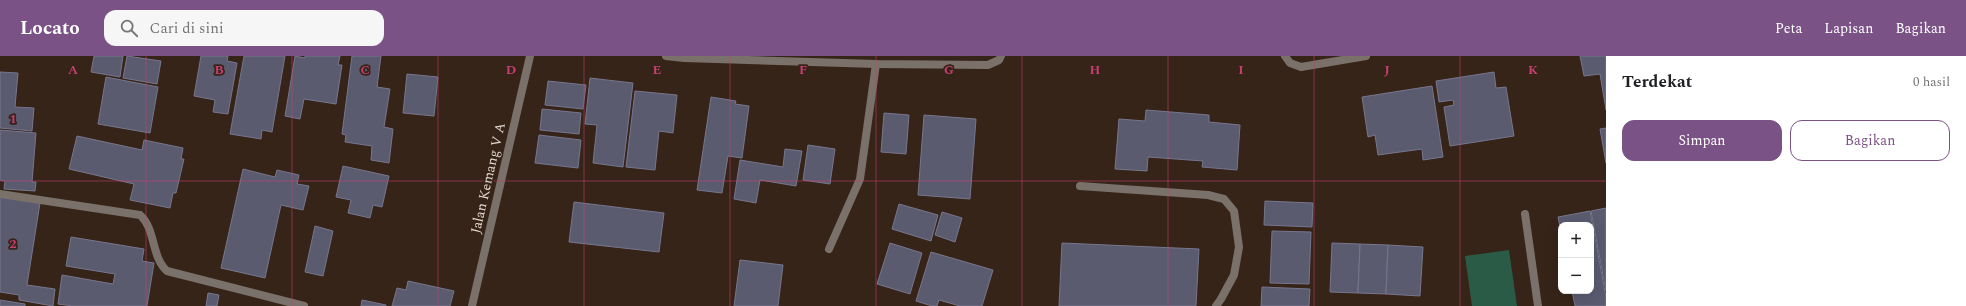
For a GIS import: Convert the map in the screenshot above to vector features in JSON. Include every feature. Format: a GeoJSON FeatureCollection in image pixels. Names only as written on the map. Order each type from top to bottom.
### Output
{"type":"FeatureCollection","features":[{"type":"Feature","properties":{"kind":"street","name":"Jalan Kemang V A"},"geometry":{"type":"LineString","coordinates":[[472,306],[530,56]]}},
{"type":"Feature","properties":{"kind":"street"},"geometry":{"type":"LineString","coordinates":[[666,56],[684,58],[861,60],[876,64],[988,65],[1000,58]]}},
{"type":"Feature","properties":{"kind":"street"},"geometry":{"type":"LineString","coordinates":[[1285,56],[1290,63],[1301,67],[1366,56]]}},
{"type":"Feature","properties":{"kind":"street"},"geometry":{"type":"LineString","coordinates":[[829,249],[860,179],[876,64]]}},
{"type":"Feature","properties":{"kind":"street"},"geometry":{"type":"LineString","coordinates":[[1080,186],[1208,194],[1224,199],[1234,211],[1239,247],[1234,275],[1221,300],[1216,306]]}},
{"type":"Feature","properties":{"kind":"street"},"geometry":{"type":"LineString","coordinates":[[0,194],[140,214],[147,223],[159,262],[166,271],[304,306]]}},
{"type":"Feature","properties":{"kind":"street"},"geometry":{"type":"LineString","coordinates":[[1525,214],[1538,306]]}},
{"type":"Feature","properties":{"kind":"green space"},"geometry":{"type":"Polygon","coordinates":[[[1509,250],[1517,306],[1472,306],[1465,256],[1509,250]]]}},
{"type":"Feature","properties":{"kind":"building"},"geometry":{"type":"Polygon","coordinates":[[[94,56],[123,56],[120,77],[91,72],[94,56]]]}},
{"type":"Feature","properties":{"kind":"building"},"geometry":{"type":"Polygon","coordinates":[[[127,56],[161,61],[157,84],[123,78],[127,56]]]}},
{"type":"Feature","properties":{"kind":"building"},"geometry":{"type":"Polygon","coordinates":[[[201,56],[228,56],[227,61],[237,63],[228,114],[213,112],[215,100],[194,96],[201,56]]]}},
{"type":"Feature","properties":{"kind":"building"},"geometry":{"type":"Polygon","coordinates":[[[244,56],[285,56],[272,132],[262,130],[261,139],[230,134],[244,56]]]}},
{"type":"Feature","properties":{"kind":"building"},"geometry":{"type":"Polygon","coordinates":[[[295,56],[305,58],[305,56],[340,56],[338,65],[342,65],[336,104],[304,99],[300,119],[285,116],[295,56]]]}},
{"type":"Feature","properties":{"kind":"building"},"geometry":{"type":"Polygon","coordinates":[[[352,56],[381,56],[377,87],[390,89],[384,127],[393,129],[389,163],[371,160],[372,146],[345,142],[346,135],[342,134],[352,56]]]}},
{"type":"Feature","properties":{"kind":"building"},"geometry":{"type":"Polygon","coordinates":[[[1580,56],[1606,56],[1606,110],[1600,74],[1584,76],[1580,56]]]}},
{"type":"Feature","properties":{"kind":"building"},"geometry":{"type":"Polygon","coordinates":[[[0,72],[18,73],[15,107],[34,108],[32,131],[0,128],[0,72]]]}},
{"type":"Feature","properties":{"kind":"building"},"geometry":{"type":"Polygon","coordinates":[[[1494,72],[1496,88],[1506,87],[1514,136],[1450,146],[1444,107],[1454,105],[1453,100],[1439,102],[1436,81],[1494,72]]]}},
{"type":"Feature","properties":{"kind":"building"},"geometry":{"type":"Polygon","coordinates":[[[407,74],[438,77],[434,116],[403,113],[407,74]]]}},
{"type":"Feature","properties":{"kind":"building"},"geometry":{"type":"Polygon","coordinates":[[[106,77],[158,87],[150,133],[98,124],[106,77]]]}},
{"type":"Feature","properties":{"kind":"building"},"geometry":{"type":"Polygon","coordinates":[[[590,78],[633,83],[623,167],[593,163],[597,125],[585,124],[590,78]]]}},
{"type":"Feature","properties":{"kind":"building"},"geometry":{"type":"Polygon","coordinates":[[[548,81],[586,85],[583,109],[545,105],[548,81]]]}},
{"type":"Feature","properties":{"kind":"building"},"geometry":{"type":"Polygon","coordinates":[[[1432,86],[1443,157],[1423,160],[1422,149],[1378,155],[1375,135],[1368,137],[1362,97],[1432,86]]]}},
{"type":"Feature","properties":{"kind":"building"},"geometry":{"type":"Polygon","coordinates":[[[635,91],[677,95],[673,133],[659,131],[655,170],[626,167],[635,91]]]}},
{"type":"Feature","properties":{"kind":"building"},"geometry":{"type":"Polygon","coordinates":[[[711,97],[736,101],[735,104],[749,106],[742,158],[728,156],[722,193],[697,190],[711,97]]]}},
{"type":"Feature","properties":{"kind":"building"},"geometry":{"type":"Polygon","coordinates":[[[542,109],[581,113],[579,134],[540,130],[542,109]]]}},
{"type":"Feature","properties":{"kind":"building"},"geometry":{"type":"Polygon","coordinates":[[[1146,110],[1209,115],[1209,122],[1240,125],[1237,170],[1202,167],[1203,161],[1148,157],[1147,171],[1115,169],[1119,119],[1145,121],[1146,110]]]}},
{"type":"Feature","properties":{"kind":"building"},"geometry":{"type":"Polygon","coordinates":[[[884,113],[909,115],[906,154],[881,152],[884,113]]]}},
{"type":"Feature","properties":{"kind":"building"},"geometry":{"type":"Polygon","coordinates":[[[924,115],[976,119],[970,199],[918,195],[924,115]]]}},
{"type":"Feature","properties":{"kind":"building"},"geometry":{"type":"Polygon","coordinates":[[[1606,128],[1606,163],[1600,129],[1606,128]]]}},
{"type":"Feature","properties":{"kind":"building"},"geometry":{"type":"Polygon","coordinates":[[[0,130],[36,133],[32,182],[36,182],[35,191],[4,189],[5,181],[0,180],[0,130]]]}},
{"type":"Feature","properties":{"kind":"building"},"geometry":{"type":"Polygon","coordinates":[[[539,135],[581,140],[578,168],[535,163],[539,135]]]}},
{"type":"Feature","properties":{"kind":"building"},"geometry":{"type":"Polygon","coordinates":[[[77,136],[142,150],[144,140],[183,148],[181,159],[184,159],[176,193],[173,193],[170,208],[130,200],[134,184],[69,169],[77,136]]]}},
{"type":"Feature","properties":{"kind":"building"},"geometry":{"type":"Polygon","coordinates":[[[808,145],[835,149],[830,184],[803,180],[808,145]]]}},
{"type":"Feature","properties":{"kind":"building"},"geometry":{"type":"Polygon","coordinates":[[[785,149],[802,151],[796,186],[760,180],[756,203],[734,199],[740,160],[783,167],[785,149]]]}},
{"type":"Feature","properties":{"kind":"building"},"geometry":{"type":"Polygon","coordinates":[[[343,166],[389,176],[382,207],[373,205],[370,218],[348,213],[351,200],[336,197],[343,166]]]}},
{"type":"Feature","properties":{"kind":"building"},"geometry":{"type":"Polygon","coordinates":[[[243,169],[275,177],[277,170],[299,175],[297,184],[309,186],[303,210],[281,205],[265,278],[221,268],[243,169]]]}},
{"type":"Feature","properties":{"kind":"building"},"geometry":{"type":"Polygon","coordinates":[[[0,196],[40,203],[27,285],[55,289],[53,306],[19,300],[19,295],[0,292],[0,196]]]}},
{"type":"Feature","properties":{"kind":"building"},"geometry":{"type":"Polygon","coordinates":[[[1265,201],[1313,203],[1312,227],[1264,225],[1265,201]]]}},
{"type":"Feature","properties":{"kind":"building"},"geometry":{"type":"Polygon","coordinates":[[[574,202],[664,213],[659,252],[569,242],[574,202]]]}},
{"type":"Feature","properties":{"kind":"building"},"geometry":{"type":"Polygon","coordinates":[[[899,204],[938,215],[931,241],[892,229],[899,204]]]}},
{"type":"Feature","properties":{"kind":"building"},"geometry":{"type":"Polygon","coordinates":[[[1606,208],[1606,291],[1594,222],[1591,211],[1606,208]]]}},
{"type":"Feature","properties":{"kind":"building"},"geometry":{"type":"Polygon","coordinates":[[[1590,211],[1592,222],[1559,222],[1558,217],[1590,211]]]}},
{"type":"Feature","properties":{"kind":"building"},"geometry":{"type":"Polygon","coordinates":[[[942,212],[962,218],[955,242],[935,235],[942,212]]]}},
{"type":"Feature","properties":{"kind":"building"},"geometry":{"type":"Polygon","coordinates":[[[315,226],[333,231],[323,276],[305,272],[315,226]]]}},
{"type":"Feature","properties":{"kind":"building"},"geometry":{"type":"Polygon","coordinates":[[[1272,231],[1311,232],[1309,284],[1270,283],[1272,231]]]}},
{"type":"Feature","properties":{"kind":"building"},"geometry":{"type":"Polygon","coordinates":[[[1594,232],[1606,297],[1606,306],[1575,306],[1573,294],[1594,294],[1594,232]]]}},
{"type":"Feature","properties":{"kind":"building"},"geometry":{"type":"Polygon","coordinates":[[[71,237],[144,249],[142,261],[154,263],[147,306],[73,306],[58,304],[62,275],[113,284],[115,274],[66,266],[71,237]]]}},
{"type":"Feature","properties":{"kind":"building"},"geometry":{"type":"Polygon","coordinates":[[[890,243],[922,253],[910,294],[877,284],[890,243]]]}},
{"type":"Feature","properties":{"kind":"building"},"geometry":{"type":"Polygon","coordinates":[[[1062,243],[1199,249],[1196,306],[1059,306],[1062,243]]]}},
{"type":"Feature","properties":{"kind":"building"},"geometry":{"type":"Polygon","coordinates":[[[1332,243],[1360,244],[1358,293],[1330,292],[1332,243]]]}},
{"type":"Feature","properties":{"kind":"building"},"geometry":{"type":"Polygon","coordinates":[[[1360,244],[1388,245],[1386,294],[1358,293],[1360,244]]]}},
{"type":"Feature","properties":{"kind":"building"},"geometry":{"type":"Polygon","coordinates":[[[1388,245],[1423,247],[1420,296],[1386,294],[1388,245]]]}},
{"type":"Feature","properties":{"kind":"building"},"geometry":{"type":"Polygon","coordinates":[[[931,252],[993,270],[982,306],[960,306],[939,300],[937,306],[932,306],[916,301],[931,252]]]}},
{"type":"Feature","properties":{"kind":"building"},"geometry":{"type":"Polygon","coordinates":[[[740,260],[783,265],[778,306],[734,306],[740,260]]]}},
{"type":"Feature","properties":{"kind":"building"},"geometry":{"type":"Polygon","coordinates":[[[408,281],[454,291],[450,306],[392,306],[397,288],[406,290],[408,281]]]}},
{"type":"Feature","properties":{"kind":"building"},"geometry":{"type":"Polygon","coordinates":[[[1262,287],[1310,289],[1309,306],[1261,306],[1262,287]]]}},
{"type":"Feature","properties":{"kind":"building"},"geometry":{"type":"Polygon","coordinates":[[[208,293],[219,295],[217,306],[206,306],[208,293]]]}},
{"type":"Feature","properties":{"kind":"building"},"geometry":{"type":"Polygon","coordinates":[[[0,300],[25,304],[25,306],[0,306],[0,300]]]}},
{"type":"Feature","properties":{"kind":"building"},"geometry":{"type":"Polygon","coordinates":[[[362,300],[386,305],[386,306],[361,306],[362,300]]]}}]}
